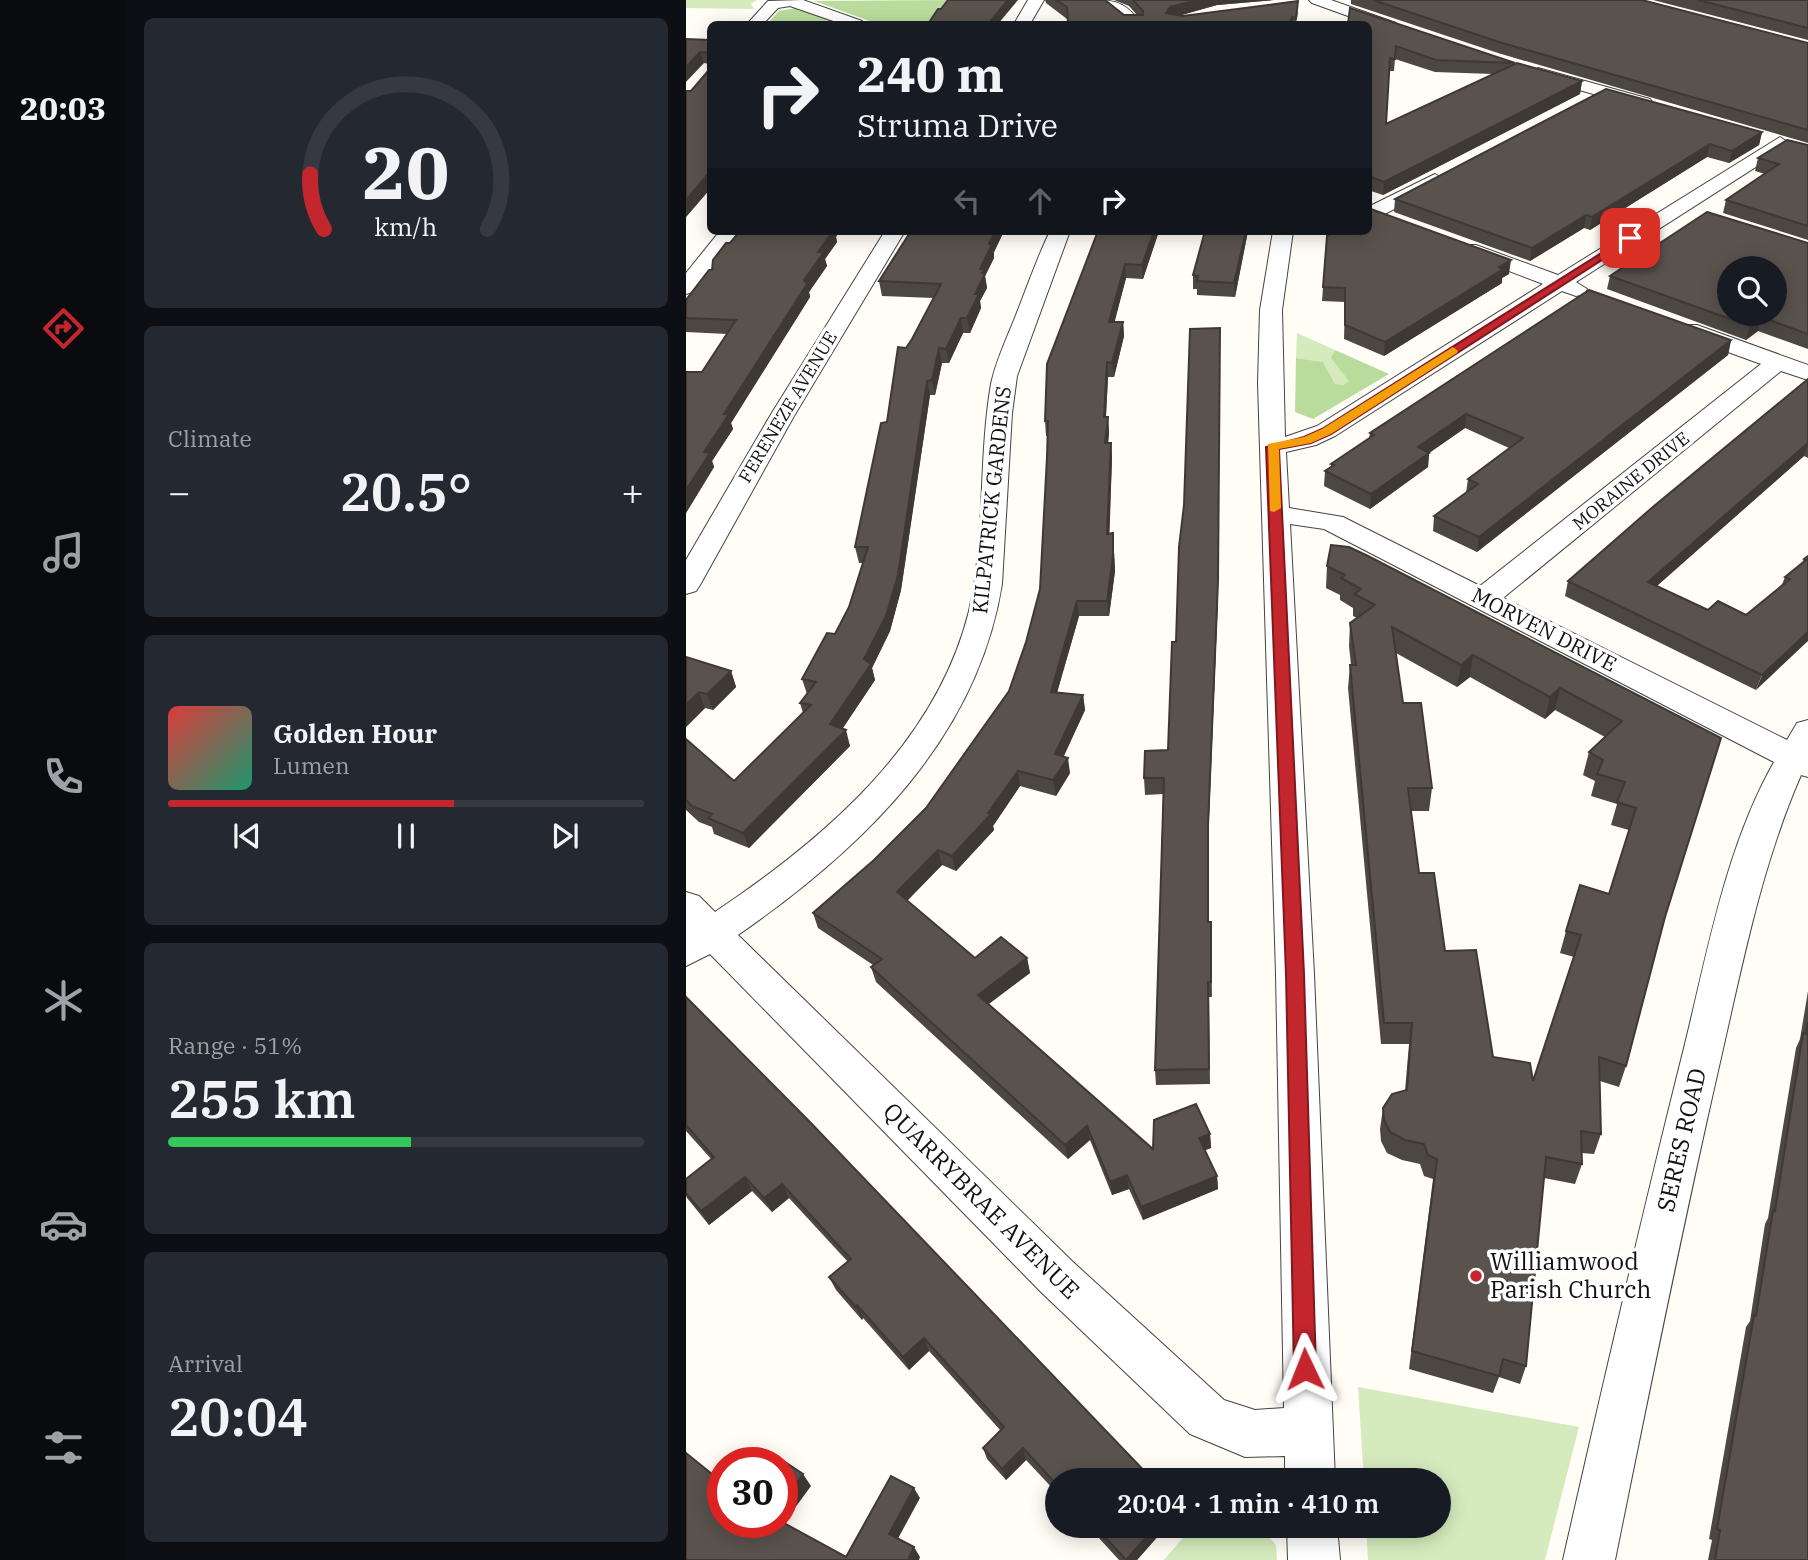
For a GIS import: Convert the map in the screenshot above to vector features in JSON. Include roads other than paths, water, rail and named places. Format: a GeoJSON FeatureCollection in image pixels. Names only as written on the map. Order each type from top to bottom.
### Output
{"type":"FeatureCollection","features":[{"type":"Feature","properties":{"kind":"street"},"geometry":{"type":"LineString","coordinates":[[1024,21],[1036,0]]}},
{"type":"Feature","properties":{"kind":"street"},"geometry":{"type":"LineString","coordinates":[[1103,0],[1120,10],[1131,21]]}},
{"type":"Feature","properties":{"kind":"street"},"geometry":{"type":"LineString","coordinates":[[757,21],[768,8],[783,2],[798,2],[848,21]]}},
{"type":"Feature","properties":{"kind":"street"},"geometry":{"type":"LineString","coordinates":[[1312,2],[1340,8],[1409,33]]}},
{"type":"Feature","properties":{"kind":"street"},"geometry":{"type":"LineString","coordinates":[[1325,21],[1330,13],[1340,8]]}},
{"type":"Feature","properties":{"kind":"street"},"geometry":{"type":"LineString","coordinates":[[1516,67],[1667,110]]}},
{"type":"Feature","properties":{"kind":"street"},"geometry":{"type":"LineString","coordinates":[[1580,104],[1604,92]]}},
{"type":"Feature","properties":{"kind":"street"},"geometry":{"type":"LineString","coordinates":[[1273,447],[1307,440],[1326,431],[1676,207],[1789,145],[1755,135]]}},
{"type":"Feature","properties":{"kind":"street"},"geometry":{"type":"LineString","coordinates":[[1372,212],[1457,168]]}},
{"type":"Feature","properties":{"kind":"street"},"geometry":{"type":"LineString","coordinates":[[1676,207],[1702,216]]}},
{"type":"Feature","properties":{"kind":"street"},"geometry":{"type":"LineString","coordinates":[[1372,214],[1397,223]]}},
{"type":"Feature","properties":{"kind":"street"},"geometry":{"type":"LineString","coordinates":[[686,287],[728,235]]}},
{"type":"Feature","properties":{"kind":"street","name":"FERENEZE AVENUE"},"geometry":{"type":"LineString","coordinates":[[686,585],[782,416],[893,235]]}},
{"type":"Feature","properties":{"kind":"street","name":"KILPATRICK GARDENS"},"geometry":{"type":"LineString","coordinates":[[695,930],[806,865],[887,786],[940,720],[972,649],[982,613],[990,563],[998,432],[1007,367],[1058,235]]}},
{"type":"Feature","properties":{"kind":"street"},"geometry":{"type":"LineString","coordinates":[[1282,235],[1271,310],[1274,516],[1295,974],[1309,1468]]}},
{"type":"Feature","properties":{"kind":"street"},"geometry":{"type":"LineString","coordinates":[[1447,241],[1599,297]]}},
{"type":"Feature","properties":{"kind":"street"},"geometry":{"type":"LineString","coordinates":[[1663,320],[1808,373]]}},
{"type":"Feature","properties":{"kind":"street","name":"MORAINE DRIVE"},"geometry":{"type":"LineString","coordinates":[[1483,599],[1778,362]]}},
{"type":"Feature","properties":{"kind":"street","name":"MORVEN DRIVE"},"geometry":{"type":"LineString","coordinates":[[1274,516],[1301,516],[1333,523],[1483,599],[1803,751]]}},
{"type":"Feature","properties":{"kind":"street","name":"SERES ROAD"},"geometry":{"type":"LineString","coordinates":[[1589,1560],[1660,1236],[1752,859],[1775,794],[1803,751]]}},
{"type":"Feature","properties":{"kind":"street","name":"QUARRYBRAE AVENUE"},"geometry":{"type":"LineString","coordinates":[[695,930],[1207,1418],[1251,1436],[1306,1429]]}},
{"type":"Feature","properties":{"kind":"street"},"geometry":{"type":"LineString","coordinates":[[1313,1538],[1314,1560]]}},
{"type":"Feature","properties":{"kind":"place","name":"Williamwood Parish Church"},"geometry":{"type":"Point","coordinates":[1476,1276]}}]}
